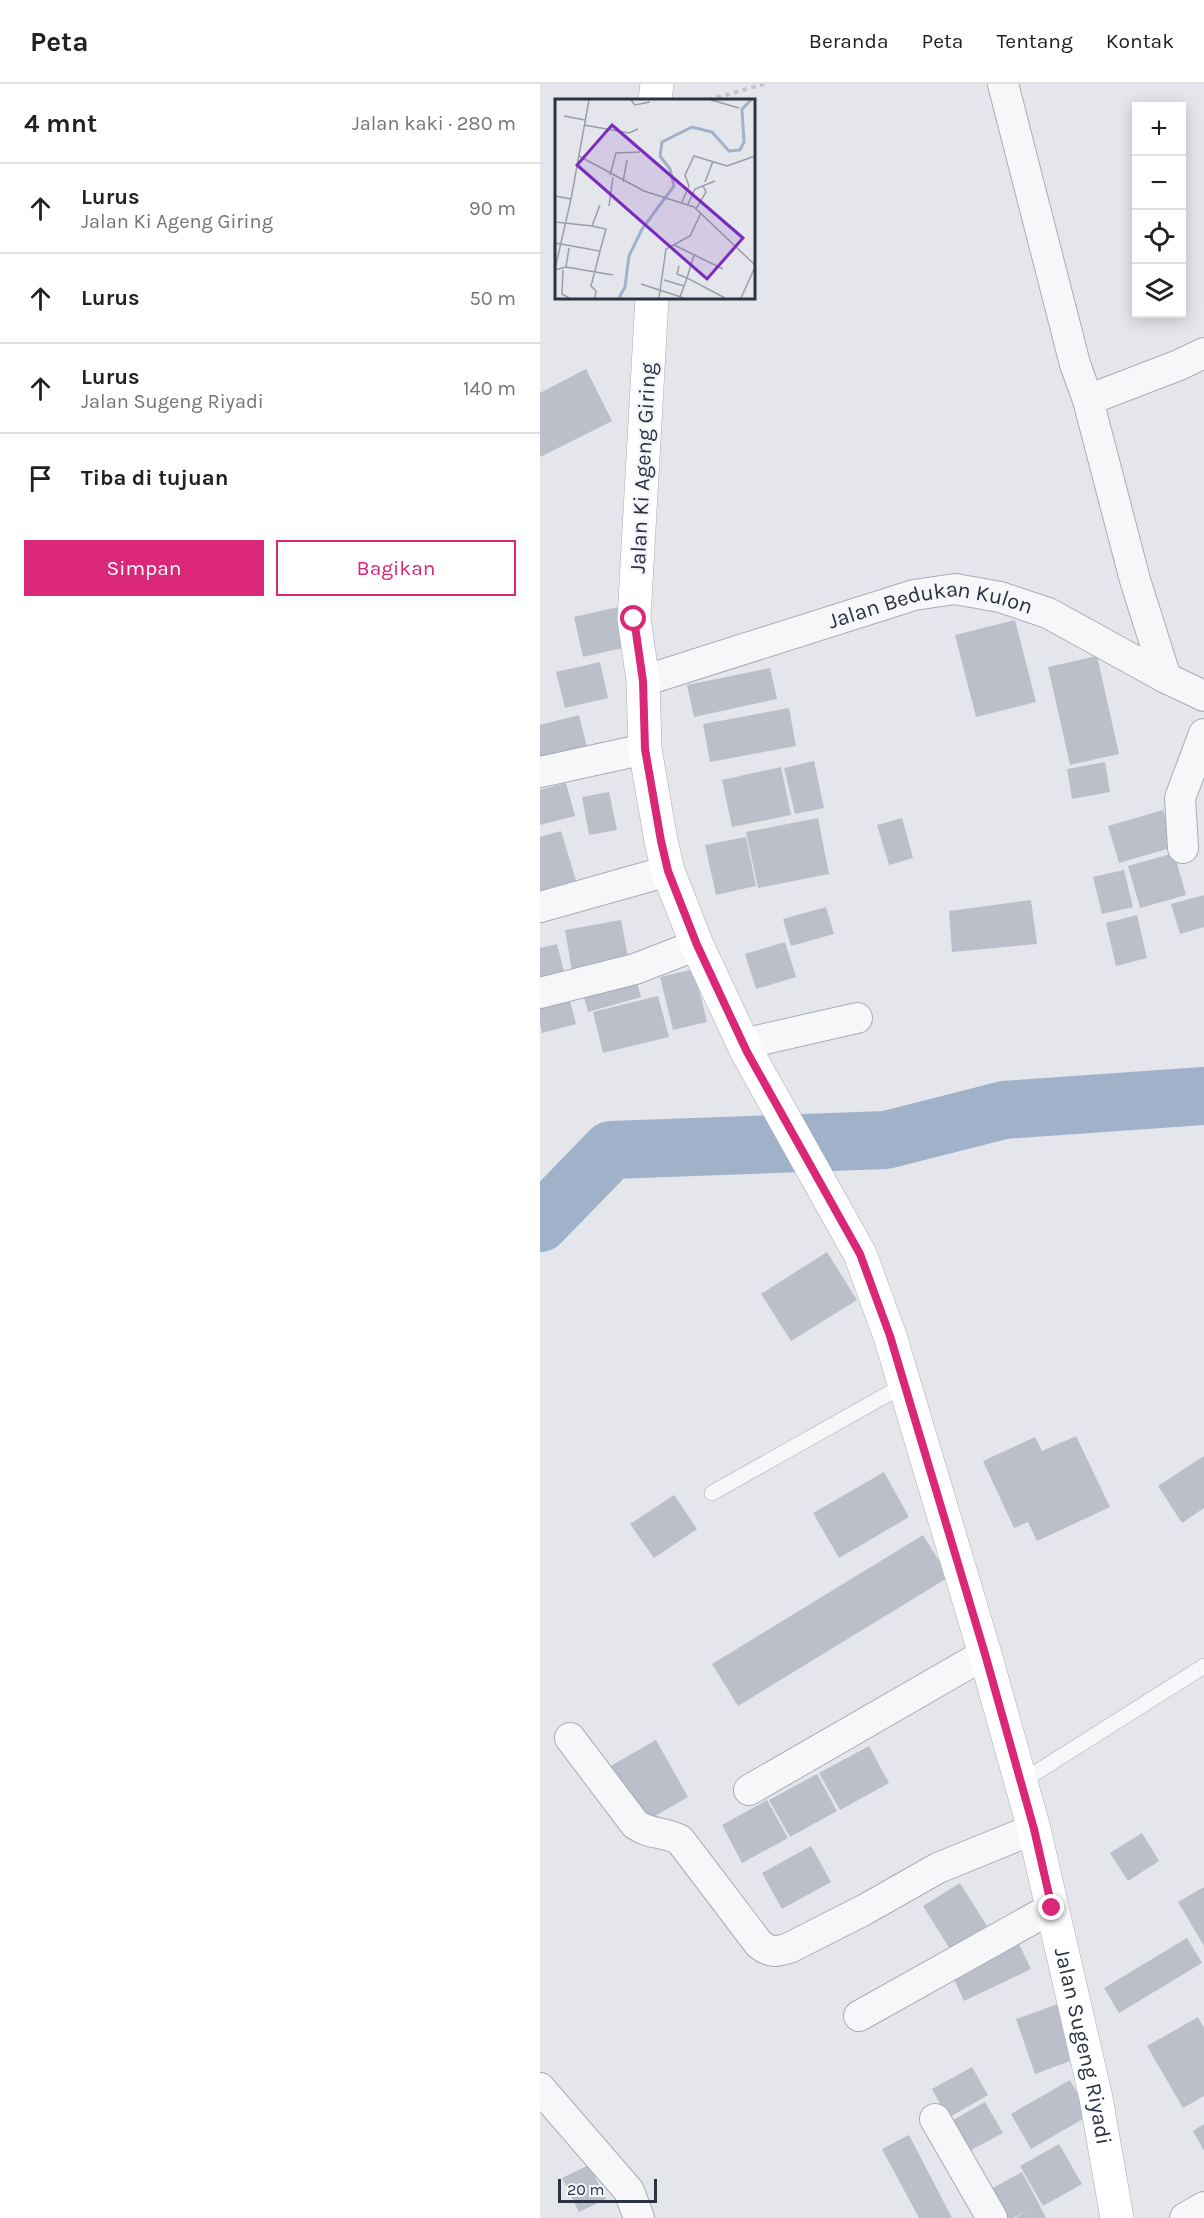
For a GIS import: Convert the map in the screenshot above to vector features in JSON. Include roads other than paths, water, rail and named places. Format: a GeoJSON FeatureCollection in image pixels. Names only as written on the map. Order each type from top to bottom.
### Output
{"type":"FeatureCollection","features":[{"type":"Feature","properties":{"kind":"street"},"geometry":{"type":"LineString","coordinates":[[655,99],[657,84]]}},
{"type":"Feature","properties":{"kind":"street"},"geometry":{"type":"LineString","coordinates":[[1003,84],[1075,364],[1088,400],[1135,580],[1166,678]]}},
{"type":"Feature","properties":{"kind":"street","name":"Jalan Ki Ageng Giring"},"geometry":{"type":"LineString","coordinates":[[652,298],[634,619],[643,681],[645,749],[652,796],[668,871],[697,945],[745,1048],[860,1254]]}},
{"type":"Feature","properties":{"kind":"street"},"geometry":{"type":"LineString","coordinates":[[1088,400],[1204,353]]}},
{"type":"Feature","properties":{"kind":"street","name":"Jalan Bedukan Kulon"},"geometry":{"type":"LineString","coordinates":[[643,681],[914,595],[955,589],[1000,597],[1048,613],[1166,678],[1204,696]]}},
{"type":"Feature","properties":{"kind":"street"},"geometry":{"type":"LineString","coordinates":[[1183,848],[1180,798],[1204,734]]}},
{"type":"Feature","properties":{"kind":"street"},"geometry":{"type":"LineString","coordinates":[[540,772],[645,749]]}},
{"type":"Feature","properties":{"kind":"street"},"geometry":{"type":"LineString","coordinates":[[540,907],[668,871]]}},
{"type":"Feature","properties":{"kind":"street"},"geometry":{"type":"LineString","coordinates":[[540,993],[635,969],[697,945]]}},
{"type":"Feature","properties":{"kind":"street"},"geometry":{"type":"LineString","coordinates":[[745,1048],[857,1018]]}},
{"type":"Feature","properties":{"kind":"street","name":"Jalan Sugeng Riyadi"},"geometry":{"type":"LineString","coordinates":[[860,1254],[890,1336],[985,1654],[1034,1829],[1096,2098],[1118,2218]]}},
{"type":"Feature","properties":{"kind":"street"},"geometry":{"type":"LineString","coordinates":[[749,1790],[985,1654]]}},
{"type":"Feature","properties":{"kind":"street"},"geometry":{"type":"LineString","coordinates":[[570,1738],[635,1824],[647,1832],[668,1834],[680,1840],[759,1944],[768,1951],[776,1952],[789,1948],[864,1910],[938,1868],[1034,1829]]}},
{"type":"Feature","properties":{"kind":"street"},"geometry":{"type":"LineString","coordinates":[[859,2016],[1052,1908]]}},
{"type":"Feature","properties":{"kind":"street"},"geometry":{"type":"LineString","coordinates":[[540,2088],[629,2191],[639,2218]]}},
{"type":"Feature","properties":{"kind":"street"},"geometry":{"type":"LineString","coordinates":[[935,2119],[992,2218]]}},
{"type":"Feature","properties":{"kind":"street"},"geometry":{"type":"LineString","coordinates":[[1185,2218],[1204,2207]]}},
{"type":"Feature","properties":{"kind":"lane"},"geometry":{"type":"LineString","coordinates":[[712,1493],[904,1384]]}},
{"type":"Feature","properties":{"kind":"lane"},"geometry":{"type":"LineString","coordinates":[[1021,1782],[1204,1666]]}},
{"type":"Feature","properties":{"kind":"waterway"},"geometry":{"type":"LineString","coordinates":[[540,1223],[611,1150],[886,1140],[1004,1110],[1204,1096]]}}]}
